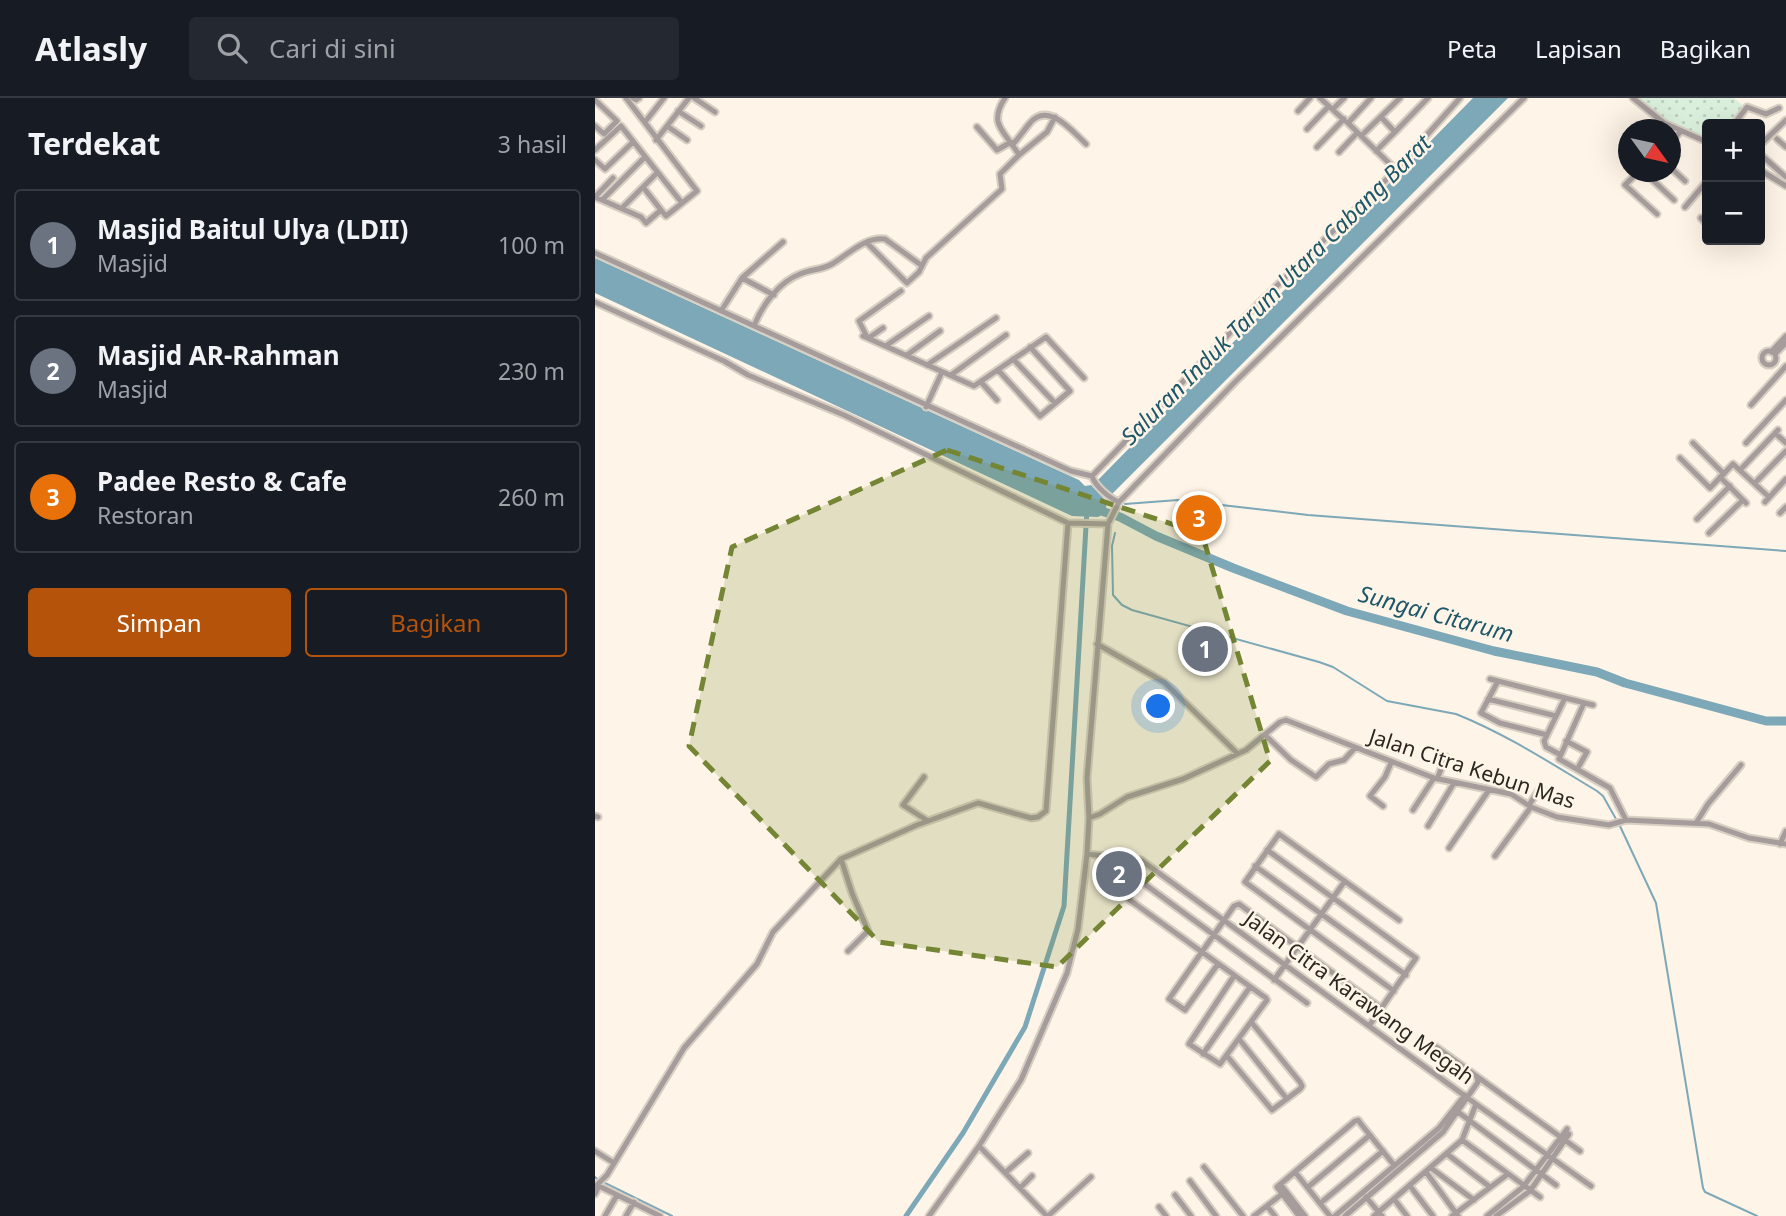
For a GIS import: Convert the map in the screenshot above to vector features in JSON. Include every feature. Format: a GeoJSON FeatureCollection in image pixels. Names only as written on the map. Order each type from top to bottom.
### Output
{"type":"FeatureCollection","features":[{"type":"Feature","properties":{"kind":"street"},"geometry":{"type":"LineString","coordinates":[[626,98],[697,191],[666,216],[643,187]]}},
{"type":"Feature","properties":{"kind":"street"},"geometry":{"type":"LineString","coordinates":[[633,98],[639,98]]}},
{"type":"Feature","properties":{"kind":"street"},"geometry":{"type":"LineString","coordinates":[[645,122],[664,98]]}},
{"type":"Feature","properties":{"kind":"street"},"geometry":{"type":"LineString","coordinates":[[656,139],[691,98],[715,112]]}},
{"type":"Feature","properties":{"kind":"street"},"geometry":{"type":"LineString","coordinates":[[1005,98],[996,120],[1019,155]]}},
{"type":"Feature","properties":{"kind":"street"},"geometry":{"type":"LineString","coordinates":[[1297,111],[1310,98]]}},
{"type":"Feature","properties":{"kind":"street"},"geometry":{"type":"LineString","coordinates":[[1320,98],[1396,170]]}},
{"type":"Feature","properties":{"kind":"street"},"geometry":{"type":"LineString","coordinates":[[1307,129],[1344,98]]}},
{"type":"Feature","properties":{"kind":"street"},"geometry":{"type":"LineString","coordinates":[[1317,147],[1371,98]]}},
{"type":"Feature","properties":{"kind":"street"},"geometry":{"type":"LineString","coordinates":[[1339,152],[1400,98]]}},
{"type":"Feature","properties":{"kind":"street"},"geometry":{"type":"LineString","coordinates":[[1093,479],[1284,278],[1396,170],[1460,98]]}},
{"type":"Feature","properties":{"kind":"street"},"geometry":{"type":"LineString","coordinates":[[929,1216],[979,1146],[1021,1080],[1067,973],[1078,929],[1087,853],[1087,778],[1109,522],[1118,504],[1234,383],[1524,98]]}},
{"type":"Feature","properties":{"kind":"street"},"geometry":{"type":"LineString","coordinates":[[1633,98],[1659,119]]}},
{"type":"Feature","properties":{"kind":"street"},"geometry":{"type":"LineString","coordinates":[[1366,153],[1395,132],[1424,99]]}},
{"type":"Feature","properties":{"kind":"street"},"geometry":{"type":"LineString","coordinates":[[595,100],[619,124],[682,203]]}},
{"type":"Feature","properties":{"kind":"street"},"geometry":{"type":"LineString","coordinates":[[1738,119],[1747,107],[1766,114],[1779,108]]}},
{"type":"Feature","properties":{"kind":"street"},"geometry":{"type":"LineString","coordinates":[[678,111],[701,126]]}},
{"type":"Feature","properties":{"kind":"street"},"geometry":{"type":"LineString","coordinates":[[977,127],[997,150],[1011,144],[1038,116],[1047,114],[1055,117],[1086,144]]}},
{"type":"Feature","properties":{"kind":"street"},"geometry":{"type":"LineString","coordinates":[[867,243],[907,284],[919,272],[921,265],[1002,189],[1000,174],[1047,132],[1055,117]]}},
{"type":"Feature","properties":{"kind":"street"},"geometry":{"type":"LineString","coordinates":[[1381,117],[1395,132]]}},
{"type":"Feature","properties":{"kind":"street"},"geometry":{"type":"LineString","coordinates":[[1765,140],[1786,120]]}},
{"type":"Feature","properties":{"kind":"street"},"geometry":{"type":"LineString","coordinates":[[595,126],[604,134],[619,124]]}},
{"type":"Feature","properties":{"kind":"street"},"geometry":{"type":"LineString","coordinates":[[595,150],[619,124]]}},
{"type":"Feature","properties":{"kind":"street"},"geometry":{"type":"LineString","coordinates":[[667,126],[687,140]]}},
{"type":"Feature","properties":{"kind":"street"},"geometry":{"type":"LineString","coordinates":[[1681,131],[1702,140]]}},
{"type":"Feature","properties":{"kind":"street"},"geometry":{"type":"LineString","coordinates":[[1777,139],[1786,147]]}},
{"type":"Feature","properties":{"kind":"street"},"geometry":{"type":"LineString","coordinates":[[605,169],[633,142]]}},
{"type":"Feature","properties":{"kind":"street"},"geometry":{"type":"LineString","coordinates":[[603,199],[644,158]]}},
{"type":"Feature","properties":{"kind":"street"},"geometry":{"type":"LineString","coordinates":[[1765,159],[1785,181]]}},
{"type":"Feature","properties":{"kind":"street"},"geometry":{"type":"LineString","coordinates":[[596,163],[619,183]]}},
{"type":"Feature","properties":{"kind":"street"},"geometry":{"type":"LineString","coordinates":[[622,208],[657,173]]}},
{"type":"Feature","properties":{"kind":"street"},"geometry":{"type":"LineString","coordinates":[[1765,174],[1785,181]]}},
{"type":"Feature","properties":{"kind":"street"},"geometry":{"type":"LineString","coordinates":[[1681,177],[1685,181]]}},
{"type":"Feature","properties":{"kind":"street"},"geometry":{"type":"LineString","coordinates":[[613,178],[595,196],[641,217]]}},
{"type":"Feature","properties":{"kind":"street"},"geometry":{"type":"LineString","coordinates":[[1627,182],[1625,184],[1657,214]]}},
{"type":"Feature","properties":{"kind":"street"},"geometry":{"type":"LineString","coordinates":[[1655,182],[1674,200]]}},
{"type":"Feature","properties":{"kind":"street"},"geometry":{"type":"LineString","coordinates":[[1685,207],[1706,182]]}},
{"type":"Feature","properties":{"kind":"street"},"geometry":{"type":"LineString","coordinates":[[628,202],[646,223],[661,210]]}},
{"type":"Feature","properties":{"kind":"street"},"geometry":{"type":"LineString","coordinates":[[754,326],[774,295],[801,273],[826,267],[853,248],[885,240],[921,265]]}},
{"type":"Feature","properties":{"kind":"street"},"geometry":{"type":"LineString","coordinates":[[721,311],[741,278],[783,242]]}},
{"type":"Feature","properties":{"kind":"street"},"geometry":{"type":"LineString","coordinates":[[595,253],[926,407],[1093,479],[1118,504]]}},
{"type":"Feature","properties":{"kind":"street"},"geometry":{"type":"LineString","coordinates":[[741,278],[774,295]]}},
{"type":"Feature","properties":{"kind":"street"},"geometry":{"type":"LineString","coordinates":[[901,291],[859,321],[867,337],[972,386],[1046,337],[1084,378]]}},
{"type":"Feature","properties":{"kind":"street"},"geometry":{"type":"LineString","coordinates":[[595,302],[724,361],[748,375],[844,415],[1068,523],[1109,522]]}},
{"type":"Feature","properties":{"kind":"street"},"geometry":{"type":"LineString","coordinates":[[887,345],[929,316]]}},
{"type":"Feature","properties":{"kind":"street"},"geometry":{"type":"LineString","coordinates":[[926,365],[996,318]]}},
{"type":"Feature","properties":{"kind":"street"},"geometry":{"type":"LineString","coordinates":[[867,337],[883,328]]}},
{"type":"Feature","properties":{"kind":"street"},"geometry":{"type":"LineString","coordinates":[[907,355],[940,331]]}},
{"type":"Feature","properties":{"kind":"street"},"geometry":{"type":"LineString","coordinates":[[951,375],[1006,335]]}},
{"type":"Feature","properties":{"kind":"street"},"geometry":{"type":"LineString","coordinates":[[1773,353],[1786,337]]}},
{"type":"Feature","properties":{"kind":"street"},"geometry":{"type":"LineString","coordinates":[[1751,405],[1785,371],[1774,364],[1767,365],[1762,359],[1765,353],[1773,353],[1786,343]]}},
{"type":"Feature","properties":{"kind":"street"},"geometry":{"type":"LineString","coordinates":[[998,370],[1040,416],[1070,391],[1030,347]]}},
{"type":"Feature","properties":{"kind":"street"},"geometry":{"type":"LineString","coordinates":[[1773,353],[1776,360],[1774,364]]}},
{"type":"Feature","properties":{"kind":"street"},"geometry":{"type":"LineString","coordinates":[[1013,359],[1055,403]]}},
{"type":"Feature","properties":{"kind":"street"},"geometry":{"type":"LineString","coordinates":[[926,407],[942,372]]}},
{"type":"Feature","properties":{"kind":"street"},"geometry":{"type":"LineString","coordinates":[[981,382],[997,400]]}},
{"type":"Feature","properties":{"kind":"street"},"geometry":{"type":"LineString","coordinates":[[1746,443],[1786,400]]}},
{"type":"Feature","properties":{"kind":"street"},"geometry":{"type":"LineString","coordinates":[[1741,469],[1777,432],[1786,443]]}},
{"type":"Feature","properties":{"kind":"street"},"geometry":{"type":"LineString","coordinates":[[1693,443],[1745,501],[1709,533]]}},
{"type":"Feature","properties":{"kind":"street"},"geometry":{"type":"LineString","coordinates":[[1755,483],[1786,451]]}},
{"type":"Feature","properties":{"kind":"street"},"geometry":{"type":"LineString","coordinates":[[1680,458],[1710,488],[1733,464],[1755,483],[1767,500],[1786,479]]}},
{"type":"Feature","properties":{"kind":"street"},"geometry":{"type":"LineString","coordinates":[[1697,519],[1730,486]]}},
{"type":"Feature","properties":{"kind":"street"},"geometry":{"type":"LineString","coordinates":[[1780,513],[1786,507]]}},
{"type":"Feature","properties":{"kind":"street"},"geometry":{"type":"LineString","coordinates":[[595,1187],[606,1177],[684,1048],[757,964],[773,932],[841,859],[927,821],[978,803],[1024,817],[1038,817],[1045,811],[1068,523]]}},
{"type":"Feature","properties":{"kind":"street"},"geometry":{"type":"LineString","coordinates":[[1097,644],[1164,682],[1237,753]]}},
{"type":"Feature","properties":{"kind":"street"},"geometry":{"type":"LineString","coordinates":[[1490,679],[1593,705]]}},
{"type":"Feature","properties":{"kind":"street"},"geometry":{"type":"LineString","coordinates":[[1499,681],[1481,713],[1500,723],[1547,735]]}},
{"type":"Feature","properties":{"kind":"street"},"geometry":{"type":"LineString","coordinates":[[1565,698],[1544,744],[1559,754],[1562,763],[1610,788],[1623,821],[1696,823],[1783,844],[1786,831]]}},
{"type":"Feature","properties":{"kind":"street"},"geometry":{"type":"LineString","coordinates":[[1488,699],[1556,716]]}},
{"type":"Feature","properties":{"kind":"street"},"geometry":{"type":"LineString","coordinates":[[1559,754],[1584,703]]}},
{"type":"Feature","properties":{"kind":"street","name":"Jalan Citra Kebun Mas"},"geometry":{"type":"LineString","coordinates":[[1089,818],[1127,797],[1183,779],[1248,749],[1286,720],[1435,779],[1511,794],[1530,806],[1557,817],[1613,824],[1623,821]]}},
{"type":"Feature","properties":{"kind":"street"},"geometry":{"type":"LineString","coordinates":[[1520,737],[1522,728]]}},
{"type":"Feature","properties":{"kind":"street"},"geometry":{"type":"LineString","coordinates":[[1265,735],[1291,760],[1315,777],[1329,764],[1344,760],[1355,748]]}},
{"type":"Feature","properties":{"kind":"street"},"geometry":{"type":"LineString","coordinates":[[1566,741],[1587,752],[1579,765]]}},
{"type":"Feature","properties":{"kind":"street"},"geometry":{"type":"LineString","coordinates":[[1413,810],[1435,779],[1446,757]]}},
{"type":"Feature","properties":{"kind":"street"},"geometry":{"type":"LineString","coordinates":[[1383,806],[1370,796],[1382,782],[1391,763]]}},
{"type":"Feature","properties":{"kind":"street"},"geometry":{"type":"LineString","coordinates":[[1696,823],[1708,804],[1741,765]]}},
{"type":"Feature","properties":{"kind":"street"},"geometry":{"type":"LineString","coordinates":[[924,777],[903,805],[927,821]]}},
{"type":"Feature","properties":{"kind":"street"},"geometry":{"type":"LineString","coordinates":[[1428,826],[1454,783]]}},
{"type":"Feature","properties":{"kind":"street"},"geometry":{"type":"LineString","coordinates":[[1495,856],[1541,787]]}},
{"type":"Feature","properties":{"kind":"street"},"geometry":{"type":"LineString","coordinates":[[1449,848],[1489,790]]}},
{"type":"Feature","properties":{"kind":"street"},"geometry":{"type":"LineString","coordinates":[[1394,991],[1246,885],[1246,879],[1276,836],[1282,835],[1399,920]]}},
{"type":"Feature","properties":{"kind":"street"},"geometry":{"type":"LineString","coordinates":[[1267,850],[1414,956],[1415,962],[1369,1026]]}},
{"type":"Feature","properties":{"kind":"street","name":"Jalan Citra Karawang Megah"},"geometry":{"type":"LineString","coordinates":[[1087,853],[1141,860],[1476,1104],[1462,1140],[1378,1215]]}},
{"type":"Feature","properties":{"kind":"street"},"geometry":{"type":"LineString","coordinates":[[1106,857],[1307,1003]]}},
{"type":"Feature","properties":{"kind":"street"},"geometry":{"type":"LineString","coordinates":[[841,859],[868,931],[848,951]]}},
{"type":"Feature","properties":{"kind":"street"},"geometry":{"type":"LineString","coordinates":[[1255,866],[1406,975]]}},
{"type":"Feature","properties":{"kind":"street"},"geometry":{"type":"LineString","coordinates":[[1130,874],[1120,887],[1120,893],[1267,1000],[1220,1064],[1189,1044],[1234,976]]}},
{"type":"Feature","properties":{"kind":"street"},"geometry":{"type":"LineString","coordinates":[[1274,980],[1345,881]]}},
{"type":"Feature","properties":{"kind":"street"},"geometry":{"type":"LineString","coordinates":[[1218,964],[1185,1010],[1169,999],[1234,906],[1239,904],[1382,1009]]}},
{"type":"Feature","properties":{"kind":"street"},"geometry":{"type":"LineString","coordinates":[[1203,1054],[1250,987]]}},
{"type":"Feature","properties":{"kind":"street"},"geometry":{"type":"LineString","coordinates":[[1227,1056],[1272,1110],[1302,1086],[1252,1023]]}},
{"type":"Feature","properties":{"kind":"street"},"geometry":{"type":"LineString","coordinates":[[1239,1039],[1287,1099]]}},
{"type":"Feature","properties":{"kind":"street"},"geometry":{"type":"LineString","coordinates":[[1432,1044],[1580,1151]]}},
{"type":"Feature","properties":{"kind":"street"},"geometry":{"type":"LineString","coordinates":[[1345,1216],[1394,1165],[1439,1128],[1478,1082],[1477,1077]]}},
{"type":"Feature","properties":{"kind":"street"},"geometry":{"type":"LineString","coordinates":[[1295,1172],[1332,1216],[1364,1195],[1443,1132],[1467,1096]]}},
{"type":"Feature","properties":{"kind":"street"},"geometry":{"type":"LineString","coordinates":[[1476,1104],[1591,1186]]}},
{"type":"Feature","properties":{"kind":"street"},"geometry":{"type":"LineString","coordinates":[[1458,1112],[1556,1185]]}},
{"type":"Feature","properties":{"kind":"street"},"geometry":{"type":"LineString","coordinates":[[1279,1186],[1358,1120],[1394,1165]]}},
{"type":"Feature","properties":{"kind":"street"},"geometry":{"type":"LineString","coordinates":[[1496,1216],[1527,1189],[1568,1132]]}},
{"type":"Feature","properties":{"kind":"street"},"geometry":{"type":"LineString","coordinates":[[1308,1187],[1370,1135]]}},
{"type":"Feature","properties":{"kind":"street"},"geometry":{"type":"LineString","coordinates":[[1462,1140],[1540,1198]]}},
{"type":"Feature","properties":{"kind":"street"},"geometry":{"type":"LineString","coordinates":[[979,1146],[1047,1216],[1091,1177]]}},
{"type":"Feature","properties":{"kind":"street"},"geometry":{"type":"LineString","coordinates":[[595,1151],[614,1163]]}},
{"type":"Feature","properties":{"kind":"street"},"geometry":{"type":"LineString","coordinates":[[1323,1201],[1383,1151]]}},
{"type":"Feature","properties":{"kind":"street"},"geometry":{"type":"LineString","coordinates":[[1006,1172],[1028,1153]]}},
{"type":"Feature","properties":{"kind":"street"},"geometry":{"type":"LineString","coordinates":[[1447,1154],[1490,1186]]}},
{"type":"Feature","properties":{"kind":"street"},"geometry":{"type":"LineString","coordinates":[[1205,1167],[1243,1216]]}},
{"type":"Feature","properties":{"kind":"street"},"geometry":{"type":"LineString","coordinates":[[1431,1168],[1474,1200]]}},
{"type":"Feature","properties":{"kind":"street"},"geometry":{"type":"LineString","coordinates":[[1426,1172],[1455,1215],[1508,1174]]}},
{"type":"Feature","properties":{"kind":"street"},"geometry":{"type":"LineString","coordinates":[[1020,1188],[1032,1176]]}},
{"type":"Feature","properties":{"kind":"street"},"geometry":{"type":"LineString","coordinates":[[1189,1181],[1216,1216]]}},
{"type":"Feature","properties":{"kind":"street"},"geometry":{"type":"LineString","coordinates":[[595,1194],[599,1186],[634,1202],[650,1214],[660,1216]]}},
{"type":"Feature","properties":{"kind":"street"},"geometry":{"type":"LineString","coordinates":[[1279,1186],[1299,1216]]}},
{"type":"Feature","properties":{"kind":"street"},"geometry":{"type":"LineString","coordinates":[[1279,1186],[1305,1216]]}},
{"type":"Feature","properties":{"kind":"street"},"geometry":{"type":"LineString","coordinates":[[1410,1186],[1433,1216]]}},
{"type":"Feature","properties":{"kind":"street"},"geometry":{"type":"LineString","coordinates":[[1487,1216],[1527,1189]]}},
{"type":"Feature","properties":{"kind":"street"},"geometry":{"type":"LineString","coordinates":[[1254,1216],[1282,1194]]}},
{"type":"Feature","properties":{"kind":"street"},"geometry":{"type":"LineString","coordinates":[[605,1216],[617,1195]]}},
{"type":"Feature","properties":{"kind":"street"},"geometry":{"type":"LineString","coordinates":[[1175,1195],[1191,1216]]}},
{"type":"Feature","properties":{"kind":"street"},"geometry":{"type":"LineString","coordinates":[[1364,1195],[1378,1215]]}},
{"type":"Feature","properties":{"kind":"street"},"geometry":{"type":"LineString","coordinates":[[1394,1199],[1407,1216]]}},
{"type":"Feature","properties":{"kind":"street"},"geometry":{"type":"LineString","coordinates":[[626,1216],[634,1202]]}},
{"type":"Feature","properties":{"kind":"street"},"geometry":{"type":"LineString","coordinates":[[1267,1206],[1275,1216]]}},
{"type":"Feature","properties":{"kind":"street"},"geometry":{"type":"LineString","coordinates":[[1159,1207],[1166,1216]]}},
{"type":"Feature","properties":{"kind":"highlighted area"},"geometry":{"type":"Polygon","coordinates":[[[947,450],[1202,534],[1270,761],[1057,967],[879,942],[689,746],[732,547],[947,450]]]}},
{"type":"Feature","properties":{"kind":"green space"},"geometry":{"type":"Polygon","coordinates":[[[1634,98],[1734,98],[1746,108],[1737,119],[1702,119],[1702,140],[1681,131],[1681,119],[1659,119],[1634,98]]]}},
{"type":"Feature","properties":{"kind":"water"},"geometry":{"type":"Polygon","coordinates":[[[1473,98],[1508,98],[1111,495],[1097,481],[1473,98]]]}},
{"type":"Feature","properties":{"kind":"water"},"geometry":{"type":"Polygon","coordinates":[[[595,258],[1079,480],[1085,486],[1091,485],[1107,502],[1105,513],[1098,517],[1072,516],[595,293],[595,258]]]}},
{"type":"Feature","properties":{"kind":"waterway"},"geometry":{"type":"LineString","coordinates":[[1125,504],[1178,500],[1308,515],[1786,551]]}},
{"type":"Feature","properties":{"kind":"waterway"},"geometry":{"type":"LineString","coordinates":[[906,1216],[963,1133],[1025,1027],[1064,906],[1087,509]]}},
{"type":"Feature","properties":{"kind":"waterway","name":"Sungai Citarum"},"geometry":{"type":"LineString","coordinates":[[1095,509],[1120,517],[1156,536],[1233,568],[1347,611],[1494,651],[1597,672],[1625,683],[1766,721],[1786,721]]}},
{"type":"Feature","properties":{"kind":"waterway"},"geometry":{"type":"LineString","coordinates":[[1115,533],[1112,546],[1113,595],[1122,605],[1319,662],[1333,667],[1387,701],[1456,714],[1475,722],[1597,791],[1603,796],[1616,819]]}},
{"type":"Feature","properties":{"kind":"waterway"},"geometry":{"type":"LineString","coordinates":[[1619,824],[1656,903],[1703,1188],[1705,1192],[1757,1216]]}},
{"type":"Feature","properties":{"kind":"waterway"},"geometry":{"type":"LineString","coordinates":[[603,1182],[672,1216]]}},
{"type":"Feature","properties":{"kind":"place","name":"Padee Resto & Cafe"},"geometry":{"type":"Point","coordinates":[1199,518]}},
{"type":"Feature","properties":{"kind":"place","name":"Masjid Baitul Ulya (LDII)"},"geometry":{"type":"Point","coordinates":[1205,649]}},
{"type":"Feature","properties":{"kind":"place","name":"Masjid AR-Rahman"},"geometry":{"type":"Point","coordinates":[1119,874]}},
{"type":"Feature","properties":{"kind":"water label","name":"Saluran Induk Tarum Utara Cabang Barat"},"geometry":{"type":"Point","coordinates":[1276,290]}}]}
